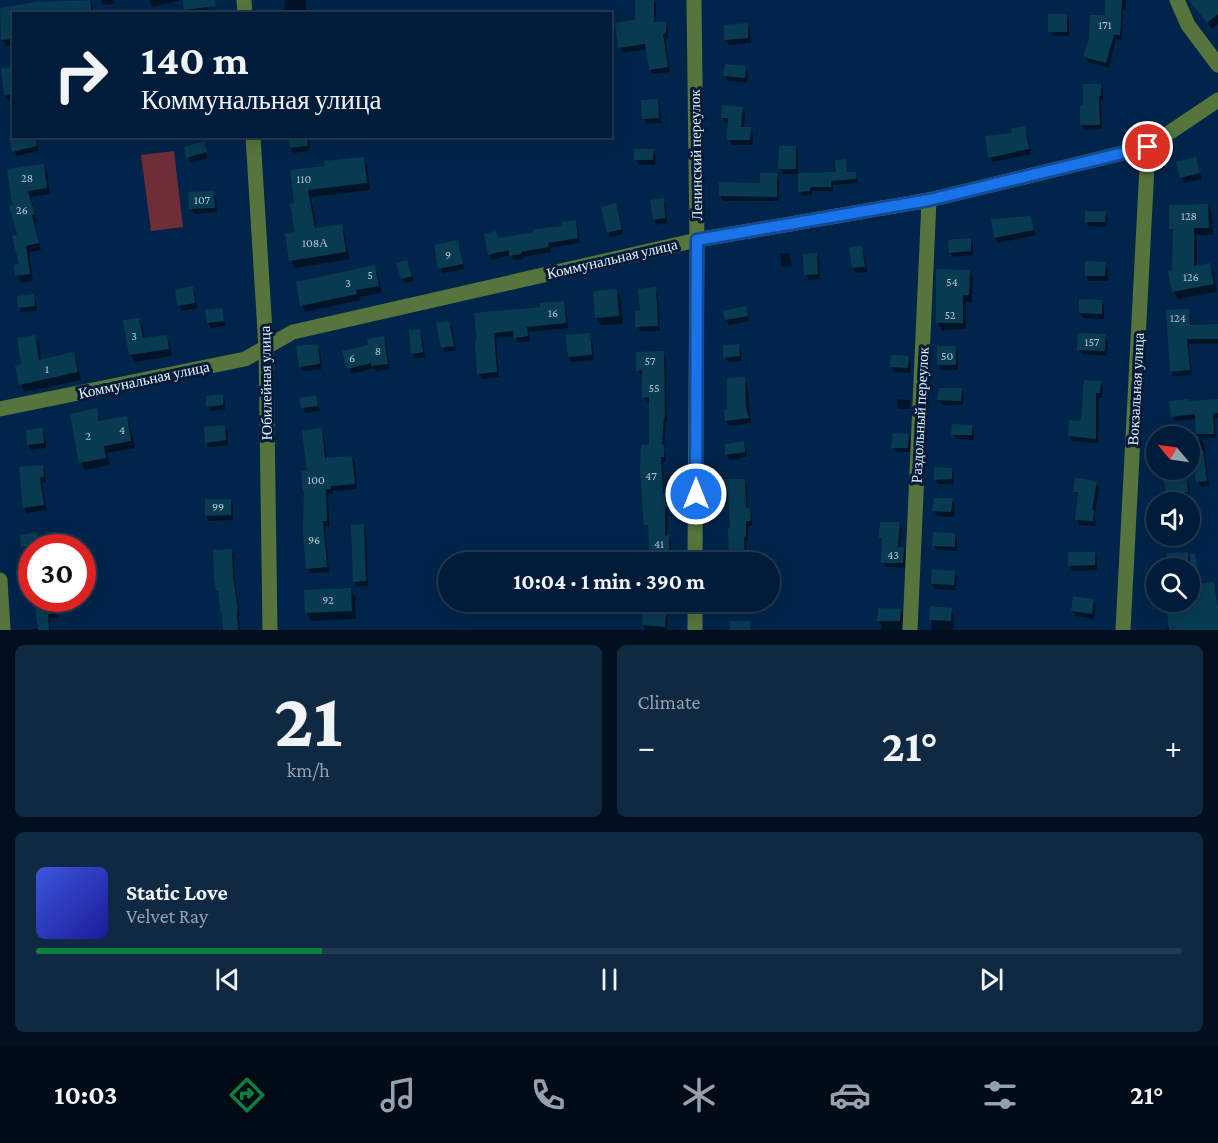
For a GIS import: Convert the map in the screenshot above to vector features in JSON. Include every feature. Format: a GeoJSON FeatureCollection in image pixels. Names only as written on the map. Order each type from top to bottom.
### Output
{"type":"FeatureCollection","features":[{"type":"Feature","properties":{"kind":"street","name":"Ленинский переулок"},"geometry":{"type":"LineString","coordinates":[[694,0],[697,240],[695,552]]}},
{"type":"Feature","properties":{"kind":"street"},"geometry":{"type":"LineString","coordinates":[[1176,0],[1188,25],[1218,65]]}},
{"type":"Feature","properties":{"kind":"street","name":"Коммунальная улица"},"geometry":{"type":"LineString","coordinates":[[0,409],[245,359],[293,332],[697,240],[929,200],[1148,147],[1218,100]]}},
{"type":"Feature","properties":{"kind":"street","name":"Юбилейная улица"},"geometry":{"type":"LineString","coordinates":[[253,138],[266,348],[270,630]]}},
{"type":"Feature","properties":{"kind":"street","name":"Вокзальная улица"},"geometry":{"type":"LineString","coordinates":[[1123,630],[1148,147]]}},
{"type":"Feature","properties":{"kind":"street","name":"Раздольный переулок"},"geometry":{"type":"LineString","coordinates":[[910,630],[929,200]]}},
{"type":"Feature","properties":{"kind":"street"},"geometry":{"type":"LineString","coordinates":[[0,580],[3,630]]}},
{"type":"Feature","properties":{"kind":"street"},"geometry":{"type":"LineString","coordinates":[[695,612],[695,630]]}},
{"type":"Feature","properties":{"kind":"shaded area"},"geometry":{"type":"Polygon","coordinates":[[[174,151],[183,227],[151,231],[141,155],[174,151]]]}},
{"type":"Feature","properties":{"kind":"building"},"geometry":{"type":"Polygon","coordinates":[[[90,0],[92,12],[12,12],[12,39],[1,40],[0,8],[41,2],[90,0]]]}},
{"type":"Feature","properties":{"kind":"building"},"geometry":{"type":"Polygon","coordinates":[[[183,0],[215,0],[216,6],[184,10],[183,0]]]}},
{"type":"Feature","properties":{"kind":"building"},"geometry":{"type":"Polygon","coordinates":[[[635,0],[654,0],[654,22],[666,22],[666,33],[663,34],[668,67],[649,70],[645,44],[618,48],[615,23],[635,20],[635,0]]]}},
{"type":"Feature","properties":{"kind":"building"},"geometry":{"type":"Polygon","coordinates":[[[1105,0],[1122,0],[1120,35],[1114,35],[1106,63],[1083,57],[1089,38],[1090,15],[1105,15],[1105,0]]]}},
{"type":"Feature","properties":{"kind":"building"},"geometry":{"type":"Polygon","coordinates":[[[1189,0],[1218,0],[1218,14],[1207,23],[1189,0]]]}},
{"type":"Feature","properties":{"kind":"building"},"geometry":{"type":"Polygon","coordinates":[[[1048,14],[1067,14],[1067,32],[1048,32],[1048,14]]]}},
{"type":"Feature","properties":{"kind":"building"},"geometry":{"type":"Polygon","coordinates":[[[748,23],[748,38],[724,40],[724,25],[748,23]]]}},
{"type":"Feature","properties":{"kind":"building"},"geometry":{"type":"Polygon","coordinates":[[[725,64],[746,66],[745,78],[723,76],[725,64]]]}},
{"type":"Feature","properties":{"kind":"building"},"geometry":{"type":"Polygon","coordinates":[[[12,67],[12,94],[4,95],[1,68],[12,67]]]}},
{"type":"Feature","properties":{"kind":"building"},"geometry":{"type":"Polygon","coordinates":[[[1083,84],[1101,84],[1100,125],[1080,125],[1083,84]]]}},
{"type":"Feature","properties":{"kind":"building"},"geometry":{"type":"Polygon","coordinates":[[[658,99],[659,118],[642,119],[641,100],[658,99]]]}},
{"type":"Feature","properties":{"kind":"building"},"geometry":{"type":"Polygon","coordinates":[[[722,105],[743,107],[741,127],[751,127],[750,140],[727,140],[728,118],[721,118],[722,105]]]}},
{"type":"Feature","properties":{"kind":"building"},"geometry":{"type":"Polygon","coordinates":[[[1025,126],[1029,149],[988,158],[985,136],[1012,133],[1011,129],[1025,126]]]}},
{"type":"Feature","properties":{"kind":"building"},"geometry":{"type":"Polygon","coordinates":[[[9,138],[35,138],[37,146],[12,152],[9,138]]]}},
{"type":"Feature","properties":{"kind":"building"},"geometry":{"type":"Polygon","coordinates":[[[289,138],[307,138],[308,146],[290,148],[289,138]]]}},
{"type":"Feature","properties":{"kind":"building"},"geometry":{"type":"Polygon","coordinates":[[[204,141],[207,152],[186,158],[184,147],[204,141]]]}},
{"type":"Feature","properties":{"kind":"building"},"geometry":{"type":"Polygon","coordinates":[[[779,146],[796,146],[796,169],[778,169],[779,146]]]}},
{"type":"Feature","properties":{"kind":"building"},"geometry":{"type":"Polygon","coordinates":[[[634,149],[654,149],[653,160],[634,160],[634,149]]]}},
{"type":"Feature","properties":{"kind":"building"},"geometry":{"type":"Polygon","coordinates":[[[364,157],[367,183],[308,190],[315,228],[342,224],[346,252],[289,261],[285,233],[295,232],[290,204],[294,203],[290,170],[325,166],[324,161],[364,157]]]}},
{"type":"Feature","properties":{"kind":"building"},"geometry":{"type":"Polygon","coordinates":[[[1196,157],[1200,173],[1180,178],[1176,162],[1196,157]]]}},
{"type":"Feature","properties":{"kind":"building"},"geometry":{"type":"Polygon","coordinates":[[[846,159],[847,172],[856,172],[856,179],[831,181],[831,187],[810,187],[810,191],[798,192],[798,173],[836,172],[835,160],[846,159]]]}},
{"type":"Feature","properties":{"kind":"building"},"geometry":{"type":"Polygon","coordinates":[[[44,164],[47,188],[28,191],[35,214],[32,215],[39,243],[26,246],[30,274],[15,276],[14,265],[19,264],[12,236],[17,235],[9,205],[12,205],[7,169],[44,164]]]}},
{"type":"Feature","properties":{"kind":"building"},"geometry":{"type":"Polygon","coordinates":[[[760,173],[777,173],[777,197],[719,196],[719,182],[760,183],[760,173]]]}},
{"type":"Feature","properties":{"kind":"building"},"geometry":{"type":"Polygon","coordinates":[[[214,191],[215,208],[189,209],[188,192],[214,191]]]}},
{"type":"Feature","properties":{"kind":"building"},"geometry":{"type":"Polygon","coordinates":[[[664,198],[665,218],[653,220],[650,200],[664,198]]]}},
{"type":"Feature","properties":{"kind":"building"},"geometry":{"type":"Polygon","coordinates":[[[616,203],[622,229],[607,233],[601,207],[616,203]]]}},
{"type":"Feature","properties":{"kind":"building"},"geometry":{"type":"Polygon","coordinates":[[[1208,204],[1209,228],[1194,228],[1194,266],[1210,263],[1214,284],[1172,292],[1168,271],[1172,270],[1173,229],[1169,229],[1169,205],[1208,204]]]}},
{"type":"Feature","properties":{"kind":"building"},"geometry":{"type":"Polygon","coordinates":[[[1085,211],[1106,211],[1105,222],[1085,222],[1085,211]]]}},
{"type":"Feature","properties":{"kind":"building"},"geometry":{"type":"Polygon","coordinates":[[[1031,216],[1034,230],[994,238],[991,219],[1031,216]]]}},
{"type":"Feature","properties":{"kind":"building"},"geometry":{"type":"Polygon","coordinates":[[[576,220],[578,238],[548,243],[549,247],[521,252],[521,254],[509,256],[509,250],[488,255],[484,234],[496,231],[498,238],[534,232],[534,229],[563,226],[562,222],[576,220]]]}},
{"type":"Feature","properties":{"kind":"building"},"geometry":{"type":"Polygon","coordinates":[[[971,238],[971,251],[949,253],[948,240],[971,238]]]}},
{"type":"Feature","properties":{"kind":"building"},"geometry":{"type":"Polygon","coordinates":[[[458,240],[463,264],[438,269],[434,245],[458,240]]]}},
{"type":"Feature","properties":{"kind":"building"},"geometry":{"type":"Polygon","coordinates":[[[862,246],[865,267],[852,268],[849,247],[862,246]]]}},
{"type":"Feature","properties":{"kind":"building"},"geometry":{"type":"Polygon","coordinates":[[[817,253],[818,274],[804,275],[803,254],[817,253]]]}},
{"type":"Feature","properties":{"kind":"building"},"geometry":{"type":"Polygon","coordinates":[[[407,260],[412,276],[401,279],[396,263],[407,260]]]}},
{"type":"Feature","properties":{"kind":"building"},"geometry":{"type":"Polygon","coordinates":[[[1085,261],[1106,262],[1105,276],[1085,276],[1085,261]]]}},
{"type":"Feature","properties":{"kind":"building"},"geometry":{"type":"Polygon","coordinates":[[[375,265],[379,286],[356,290],[357,294],[300,306],[296,282],[375,265]]]}},
{"type":"Feature","properties":{"kind":"building"},"geometry":{"type":"Polygon","coordinates":[[[936,269],[970,270],[969,295],[963,295],[963,323],[936,323],[936,269]]]}},
{"type":"Feature","properties":{"kind":"building"},"geometry":{"type":"Polygon","coordinates":[[[193,286],[195,303],[177,306],[175,289],[193,286]]]}},
{"type":"Feature","properties":{"kind":"building"},"geometry":{"type":"Polygon","coordinates":[[[656,287],[658,326],[635,327],[635,311],[640,311],[638,289],[656,287]]]}},
{"type":"Feature","properties":{"kind":"building"},"geometry":{"type":"Polygon","coordinates":[[[617,289],[619,316],[595,318],[593,291],[617,289]]]}},
{"type":"Feature","properties":{"kind":"building"},"geometry":{"type":"Polygon","coordinates":[[[34,294],[35,306],[18,308],[17,296],[34,294]]]}},
{"type":"Feature","properties":{"kind":"building"},"geometry":{"type":"Polygon","coordinates":[[[1079,299],[1102,300],[1102,314],[1079,313],[1079,299]]]}},
{"type":"Feature","properties":{"kind":"building"},"geometry":{"type":"Polygon","coordinates":[[[564,301],[566,323],[527,327],[528,336],[514,338],[513,331],[494,333],[497,372],[477,374],[474,313],[540,307],[540,303],[564,301]]]}},
{"type":"Feature","properties":{"kind":"building"},"geometry":{"type":"Polygon","coordinates":[[[746,306],[748,316],[725,320],[723,311],[746,306]]]}},
{"type":"Feature","properties":{"kind":"building"},"geometry":{"type":"Polygon","coordinates":[[[222,308],[224,321],[207,323],[205,310],[222,308]]]}},
{"type":"Feature","properties":{"kind":"building"},"geometry":{"type":"Polygon","coordinates":[[[1189,309],[1190,325],[1218,324],[1218,339],[1187,339],[1190,370],[1170,372],[1166,310],[1189,309]]]}},
{"type":"Feature","properties":{"kind":"building"},"geometry":{"type":"Polygon","coordinates":[[[139,318],[143,338],[167,335],[169,349],[129,355],[123,320],[139,318]]]}},
{"type":"Feature","properties":{"kind":"building"},"geometry":{"type":"Polygon","coordinates":[[[449,321],[454,346],[441,348],[436,323],[449,321]]]}},
{"type":"Feature","properties":{"kind":"building"},"geometry":{"type":"Polygon","coordinates":[[[420,329],[423,352],[411,354],[409,330],[420,329]]]}},
{"type":"Feature","properties":{"kind":"building"},"geometry":{"type":"Polygon","coordinates":[[[590,333],[592,355],[568,357],[566,335],[590,333]]]}},
{"type":"Feature","properties":{"kind":"building"},"geometry":{"type":"Polygon","coordinates":[[[1078,333],[1106,334],[1105,351],[1077,350],[1078,333]]]}},
{"type":"Feature","properties":{"kind":"building"},"geometry":{"type":"Polygon","coordinates":[[[35,335],[39,360],[74,352],[78,372],[19,385],[15,366],[21,364],[17,338],[35,335]]]}},
{"type":"Feature","properties":{"kind":"building"},"geometry":{"type":"Polygon","coordinates":[[[384,336],[388,364],[371,366],[371,363],[347,369],[342,351],[368,345],[367,339],[384,336]]]}},
{"type":"Feature","properties":{"kind":"building"},"geometry":{"type":"Polygon","coordinates":[[[318,344],[320,364],[299,367],[296,346],[318,344]]]}},
{"type":"Feature","properties":{"kind":"building"},"geometry":{"type":"Polygon","coordinates":[[[739,344],[740,356],[723,358],[723,345],[739,344]]]}},
{"type":"Feature","properties":{"kind":"building"},"geometry":{"type":"Polygon","coordinates":[[[937,346],[956,346],[956,365],[937,365],[937,346]]]}},
{"type":"Feature","properties":{"kind":"building"},"geometry":{"type":"Polygon","coordinates":[[[664,351],[665,417],[662,445],[664,444],[664,457],[661,457],[663,493],[666,493],[667,507],[665,507],[665,536],[669,535],[670,552],[649,552],[648,525],[644,525],[640,470],[641,445],[649,445],[649,397],[642,398],[642,370],[636,371],[636,352],[664,351]]]}},
{"type":"Feature","properties":{"kind":"building"},"geometry":{"type":"Polygon","coordinates":[[[891,355],[909,356],[908,368],[890,367],[891,355]]]}},
{"type":"Feature","properties":{"kind":"building"},"geometry":{"type":"Polygon","coordinates":[[[745,377],[746,407],[749,418],[725,421],[727,378],[745,377]]]}},
{"type":"Feature","properties":{"kind":"building"},"geometry":{"type":"Polygon","coordinates":[[[1084,380],[1101,381],[1100,393],[1096,393],[1096,439],[1068,436],[1069,420],[1081,421],[1084,380]]]}},
{"type":"Feature","properties":{"kind":"building"},"geometry":{"type":"Polygon","coordinates":[[[939,388],[962,388],[961,401],[937,400],[939,388]]]}},
{"type":"Feature","properties":{"kind":"building"},"geometry":{"type":"Polygon","coordinates":[[[223,394],[223,405],[206,407],[206,396],[223,394]]]}},
{"type":"Feature","properties":{"kind":"building"},"geometry":{"type":"Polygon","coordinates":[[[316,395],[318,406],[301,408],[299,398],[316,395]]]}},
{"type":"Feature","properties":{"kind":"building"},"geometry":{"type":"Polygon","coordinates":[[[1218,399],[1218,413],[1213,414],[1214,434],[1200,434],[1200,426],[1196,426],[1195,414],[1171,417],[1169,401],[1218,399]]]}},
{"type":"Feature","properties":{"kind":"building"},"geometry":{"type":"Polygon","coordinates":[[[97,408],[99,421],[127,416],[131,441],[104,446],[106,458],[79,463],[70,414],[97,408]]]}},
{"type":"Feature","properties":{"kind":"building"},"geometry":{"type":"Polygon","coordinates":[[[952,424],[972,425],[972,435],[951,435],[952,424]]]}},
{"type":"Feature","properties":{"kind":"building"},"geometry":{"type":"Polygon","coordinates":[[[225,425],[226,440],[205,443],[204,427],[225,425]]]}},
{"type":"Feature","properties":{"kind":"building"},"geometry":{"type":"Polygon","coordinates":[[[43,428],[44,443],[27,445],[26,430],[43,428]]]}},
{"type":"Feature","properties":{"kind":"building"},"geometry":{"type":"Polygon","coordinates":[[[322,428],[325,458],[352,456],[355,484],[331,486],[331,489],[326,489],[327,521],[323,521],[327,567],[306,569],[303,533],[304,491],[301,471],[307,471],[302,431],[322,428]]]}},
{"type":"Feature","properties":{"kind":"building"},"geometry":{"type":"Polygon","coordinates":[[[893,433],[909,434],[908,448],[891,448],[893,433]]]}},
{"type":"Feature","properties":{"kind":"building"},"geometry":{"type":"Polygon","coordinates":[[[744,441],[745,452],[725,455],[725,444],[744,441]]]}},
{"type":"Feature","properties":{"kind":"building"},"geometry":{"type":"Polygon","coordinates":[[[1200,450],[1203,450],[1207,481],[1196,482],[1196,480],[1200,480],[1200,450]]]}},
{"type":"Feature","properties":{"kind":"building"},"geometry":{"type":"Polygon","coordinates":[[[43,465],[44,477],[40,478],[44,505],[23,508],[19,467],[43,465]]]}},
{"type":"Feature","properties":{"kind":"building"},"geometry":{"type":"Polygon","coordinates":[[[934,467],[952,468],[952,479],[934,480],[934,467]]]}},
{"type":"Feature","properties":{"kind":"building"},"geometry":{"type":"Polygon","coordinates":[[[1075,478],[1097,481],[1092,510],[1094,510],[1093,521],[1075,520],[1078,492],[1073,492],[1075,478]]]}},
{"type":"Feature","properties":{"kind":"building"},"geometry":{"type":"Polygon","coordinates":[[[722,479],[745,479],[746,508],[750,508],[751,521],[746,521],[745,552],[729,552],[728,493],[723,493],[722,479]]]}},
{"type":"Feature","properties":{"kind":"building"},"geometry":{"type":"Polygon","coordinates":[[[1164,480],[1187,480],[1188,492],[1166,492],[1164,480]]]}},
{"type":"Feature","properties":{"kind":"building"},"geometry":{"type":"Polygon","coordinates":[[[934,498],[953,498],[951,512],[932,511],[934,498]]]}},
{"type":"Feature","properties":{"kind":"building"},"geometry":{"type":"Polygon","coordinates":[[[205,499],[231,499],[231,515],[205,516],[205,499]]]}},
{"type":"Feature","properties":{"kind":"building"},"geometry":{"type":"Polygon","coordinates":[[[880,522],[900,522],[898,547],[904,547],[903,563],[881,563],[880,522]]]}},
{"type":"Feature","properties":{"kind":"building"},"geometry":{"type":"Polygon","coordinates":[[[364,524],[366,581],[353,582],[351,525],[364,524]]]}},
{"type":"Feature","properties":{"kind":"building"},"geometry":{"type":"Polygon","coordinates":[[[933,532],[955,533],[955,547],[932,546],[933,532]]]}},
{"type":"Feature","properties":{"kind":"building"},"geometry":{"type":"Polygon","coordinates":[[[232,549],[238,630],[223,630],[214,578],[213,550],[232,549]]]}},
{"type":"Feature","properties":{"kind":"building"},"geometry":{"type":"Polygon","coordinates":[[[1068,552],[1095,552],[1095,565],[1068,566],[1068,552]]]}},
{"type":"Feature","properties":{"kind":"building"},"geometry":{"type":"Polygon","coordinates":[[[1188,552],[1188,558],[1167,558],[1167,553],[1188,552]]]}},
{"type":"Feature","properties":{"kind":"building"},"geometry":{"type":"Polygon","coordinates":[[[932,569],[955,571],[954,585],[931,584],[932,569]]]}},
{"type":"Feature","properties":{"kind":"building"},"geometry":{"type":"Polygon","coordinates":[[[1214,582],[1218,630],[1169,630],[1167,612],[1200,612],[1200,584],[1214,582]]]}},
{"type":"Feature","properties":{"kind":"building"},"geometry":{"type":"Polygon","coordinates":[[[351,588],[352,611],[305,613],[304,590],[351,588]]]}},
{"type":"Feature","properties":{"kind":"building"},"geometry":{"type":"Polygon","coordinates":[[[1073,596],[1094,599],[1092,614],[1071,611],[1073,596]]]}},
{"type":"Feature","properties":{"kind":"building"},"geometry":{"type":"Polygon","coordinates":[[[930,606],[952,608],[951,621],[929,620],[930,606]]]}},
{"type":"Feature","properties":{"kind":"building"},"geometry":{"type":"Polygon","coordinates":[[[878,608],[901,609],[900,621],[877,621],[878,608]]]}},
{"type":"Feature","properties":{"kind":"building"},"geometry":{"type":"Polygon","coordinates":[[[36,612],[56,612],[48,614],[49,630],[38,630],[36,612]]]}},
{"type":"Feature","properties":{"kind":"building"},"geometry":{"type":"Polygon","coordinates":[[[643,612],[666,612],[665,627],[642,625],[643,612]]]}},
{"type":"Feature","properties":{"kind":"building"},"geometry":{"type":"Polygon","coordinates":[[[730,621],[750,621],[750,630],[730,630],[730,621]]]}},
{"type":"Feature","properties":{"kind":"route"},"geometry":{"type":"LineString","coordinates":[[696,494],[697,240],[929,200],[1148,147]]}}]}
